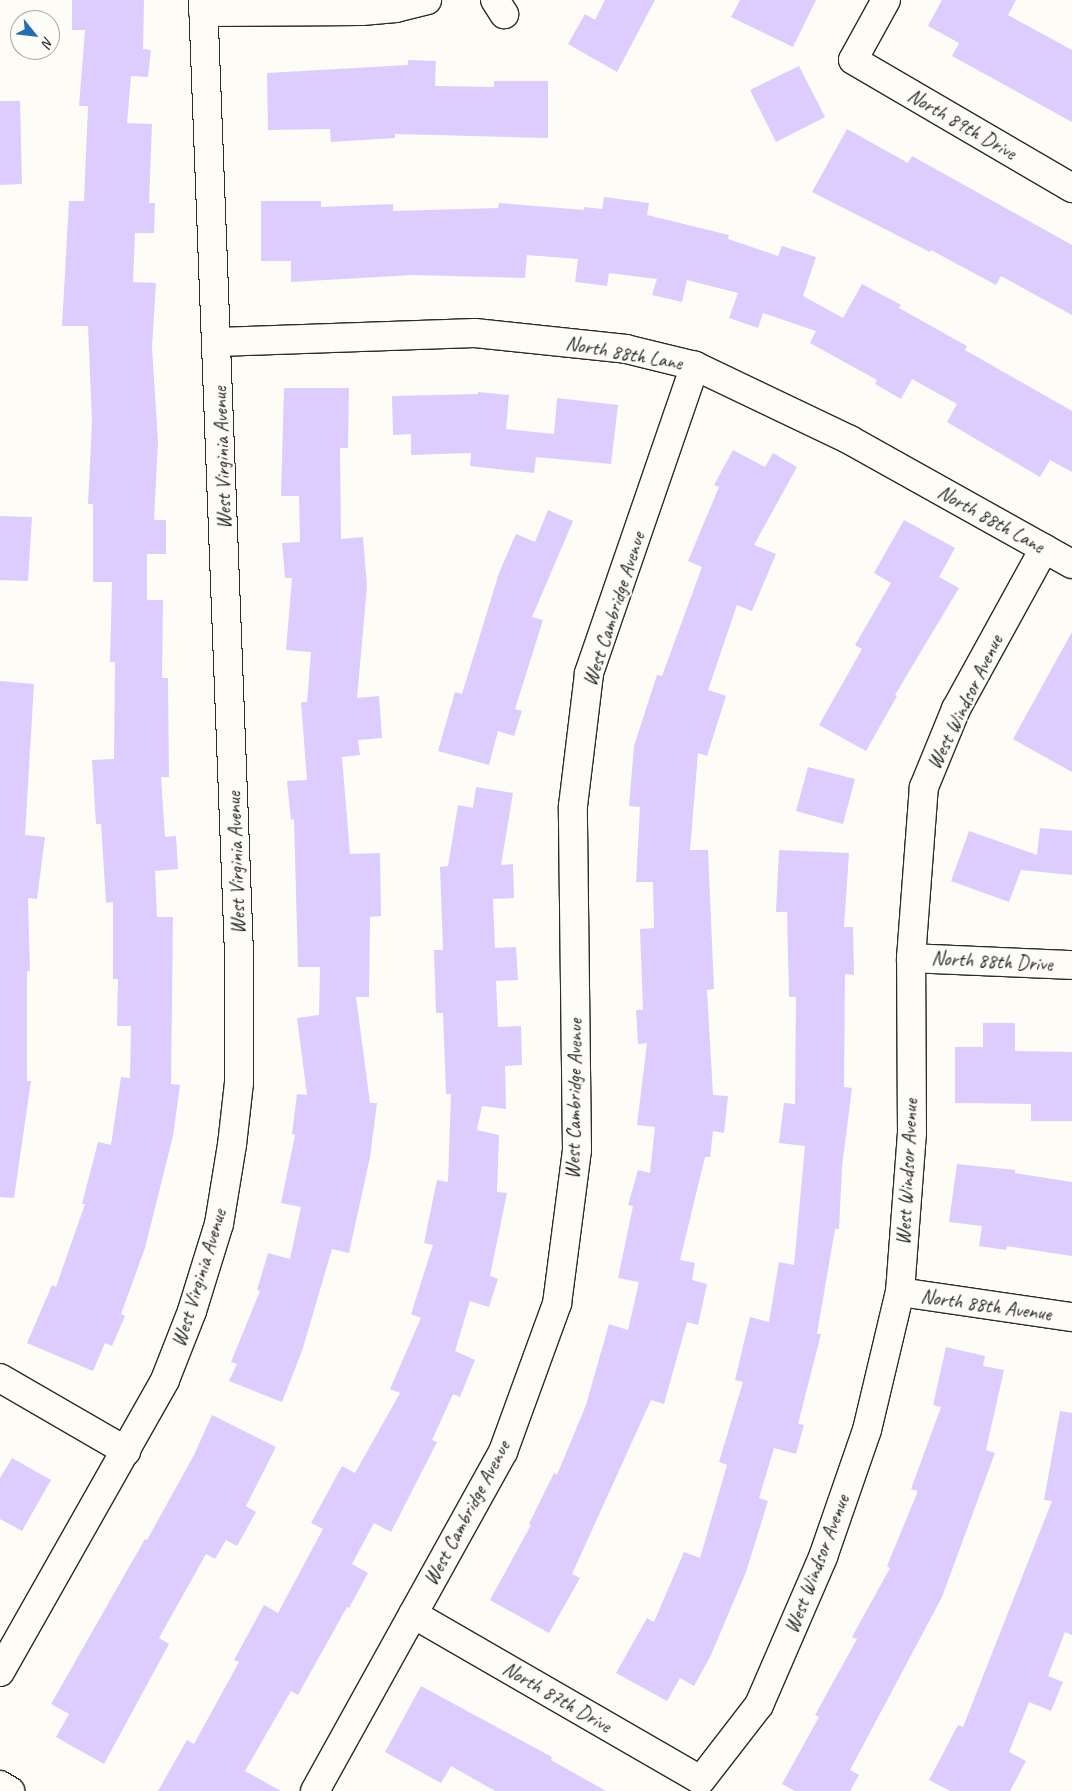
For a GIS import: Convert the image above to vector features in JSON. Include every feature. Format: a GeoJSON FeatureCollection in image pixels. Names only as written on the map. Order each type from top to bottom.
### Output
{"type":"FeatureCollection","features":[{"type":"Feature","properties":{"kind":"street"},"geometry":{"type":"LineString","coordinates":[[203,6],[362,11],[396,8],[427,0]]}},
{"type":"Feature","properties":{"kind":"street","name":"North 89th Drive"},"geometry":{"type":"LineString","coordinates":[[886,0],[853,60],[1072,188]]}},
{"type":"Feature","properties":{"kind":"street","name":"West Virginia Avenue"},"geometry":{"type":"LineString","coordinates":[[0,1672],[165,1380],[192,1311],[219,1224],[239,1083],[240,954],[218,342],[203,6]]}},
{"type":"Feature","properties":{"kind":"street","name":"North 88th Lane"},"geometry":{"type":"LineString","coordinates":[[218,342],[475,333],[626,350],[695,366],[850,440],[1072,564]]}},
{"type":"Feature","properties":{"kind":"street","name":"West Cambridge Avenue"},"geometry":{"type":"LineString","coordinates":[[315,1791],[503,1452],[557,1304],[577,1150],[573,806],[589,673],[695,366]]}},
{"type":"Feature","properties":{"kind":"street","name":"West Windsor Avenue"},"geometry":{"type":"LineString","coordinates":[[701,1780],[759,1704],[824,1557],[866,1430],[900,1292],[912,1133],[911,958],[924,787],[956,709],[1044,549]]}},
{"type":"Feature","properties":{"kind":"street","name":"North 88th Drive"},"geometry":{"type":"LineString","coordinates":[[911,958],[1072,965]]}},
{"type":"Feature","properties":{"kind":"street","name":"North 88th Avenue"},"geometry":{"type":"LineString","coordinates":[[900,1292],[1072,1318]]}},
{"type":"Feature","properties":{"kind":"street"},"geometry":{"type":"LineString","coordinates":[[0,1378],[126,1452]]}},
{"type":"Feature","properties":{"kind":"street","name":"North 87th Drive"},"geometry":{"type":"LineString","coordinates":[[413,1614],[701,1780]]}},
{"type":"Feature","properties":{"kind":"street"},"geometry":{"type":"LineString","coordinates":[[0,1785],[10,1791]]}},
{"type":"Feature","properties":{"kind":"building"},"geometry":{"type":"Polygon","coordinates":[[[72,0],[144,0],[143,49],[151,50],[148,77],[131,76],[127,123],[152,124],[149,203],[155,203],[154,233],[135,233],[133,282],[156,283],[152,347],[158,442],[154,520],[166,520],[166,554],[147,554],[147,600],[163,600],[162,678],[168,678],[169,777],[161,777],[165,837],[176,836],[178,869],[155,871],[157,917],[173,917],[171,1084],[180,1085],[173,1136],[145,1248],[121,1314],[125,1316],[112,1346],[105,1343],[93,1371],[27,1343],[52,1285],[56,1287],[85,1204],[82,1204],[98,1142],[111,1145],[121,1077],[130,1078],[131,1026],[117,1026],[118,979],[113,979],[113,902],[106,903],[101,824],[96,824],[92,760],[114,759],[115,662],[110,662],[112,582],[93,582],[93,504],[88,504],[92,422],[88,326],[62,326],[69,201],[84,201],[88,106],[79,106],[85,30],[72,30],[72,0]]]}},
{"type":"Feature","properties":{"kind":"building"},"geometry":{"type":"Polygon","coordinates":[[[605,0],[655,0],[617,72],[568,44],[585,14],[595,20],[605,0]]]}},
{"type":"Feature","properties":{"kind":"building"},"geometry":{"type":"Polygon","coordinates":[[[740,0],[816,0],[793,47],[731,17],[740,0]]]}},
{"type":"Feature","properties":{"kind":"building"},"geometry":{"type":"Polygon","coordinates":[[[942,0],[1016,0],[1008,15],[1072,50],[1072,122],[952,56],[959,43],[928,26],[942,0]]]}},
{"type":"Feature","properties":{"kind":"building"},"geometry":{"type":"Polygon","coordinates":[[[408,60],[436,61],[435,86],[494,87],[494,81],[548,81],[548,138],[395,134],[395,138],[331,142],[330,129],[268,130],[267,73],[408,65],[408,60]]]}},
{"type":"Feature","properties":{"kind":"building"},"geometry":{"type":"Polygon","coordinates":[[[799,66],[825,117],[776,142],[750,90],[799,66]]]}},
{"type":"Feature","properties":{"kind":"building"},"geometry":{"type":"Polygon","coordinates":[[[0,101],[20,101],[22,184],[0,185],[0,101]]]}},
{"type":"Feature","properties":{"kind":"building"},"geometry":{"type":"Polygon","coordinates":[[[847,129],[908,163],[912,156],[1072,245],[1072,315],[1001,276],[996,285],[931,250],[930,252],[812,192],[847,129]]]}},
{"type":"Feature","properties":{"kind":"building"},"geometry":{"type":"Polygon","coordinates":[[[604,197],[649,203],[647,215],[729,235],[728,239],[778,256],[782,246],[816,257],[803,296],[843,318],[862,284],[901,305],[899,308],[967,346],[965,350],[1072,411],[1072,472],[1050,460],[1040,477],[947,422],[957,404],[912,379],[901,399],[875,384],[877,380],[810,343],[816,331],[763,313],[758,328],[729,318],[738,293],[687,280],[682,302],[652,295],[657,279],[609,273],[607,286],[575,282],[578,259],[527,255],[525,278],[412,275],[291,282],[291,261],[261,261],[261,201],[321,201],[321,207],[393,204],[393,211],[498,208],[499,203],[584,210],[584,207],[602,209],[604,197]]]}},
{"type":"Feature","properties":{"kind":"building"},"geometry":{"type":"Polygon","coordinates":[[[284,388],[349,388],[348,448],[340,448],[341,539],[363,537],[367,587],[357,698],[379,696],[382,738],[358,740],[360,755],[342,757],[350,854],[380,853],[381,916],[370,917],[369,997],[356,997],[370,1103],[377,1103],[370,1157],[349,1253],[332,1249],[302,1351],[282,1402],[229,1381],[237,1364],[231,1362],[260,1291],[257,1290],[268,1253],[290,1259],[301,1207],[281,1203],[295,1135],[292,1134],[297,1094],[307,1095],[297,1018],[319,1015],[320,967],[298,967],[294,819],[291,820],[287,781],[307,780],[301,702],[307,702],[311,652],[286,650],[292,578],[285,578],[282,543],[300,542],[299,496],[281,496],[284,388]]]}},
{"type":"Feature","properties":{"kind":"building"},"geometry":{"type":"Polygon","coordinates":[[[478,392],[509,395],[506,429],[554,434],[557,398],[618,405],[611,464],[536,457],[534,473],[470,466],[471,453],[411,455],[411,434],[393,435],[392,396],[478,394],[478,392]]]}},
{"type":"Feature","properties":{"kind":"building"},"geometry":{"type":"Polygon","coordinates":[[[733,450],[765,467],[773,453],[797,467],[754,545],[776,554],[752,611],[737,605],[708,690],[726,696],[707,756],[698,753],[690,850],[708,850],[714,989],[707,990],[713,1095],[728,1096],[724,1133],[713,1131],[710,1157],[705,1157],[680,1260],[695,1263],[692,1280],[707,1284],[698,1325],[687,1322],[664,1404],[651,1400],[572,1574],[580,1578],[549,1633],[490,1600],[531,1525],[529,1524],[554,1473],[557,1475],[586,1405],[609,1324],[628,1330],[639,1282],[618,1278],[633,1206],[628,1205],[638,1170],[650,1173],[655,1127],[637,1125],[647,1043],[638,1044],[636,1010],[643,1010],[640,929],[654,928],[653,882],[636,882],[640,807],[629,806],[634,746],[657,675],[662,676],[702,567],[688,561],[719,487],[714,485],[733,450]]]}},
{"type":"Feature","properties":{"kind":"building"},"geometry":{"type":"Polygon","coordinates":[[[548,510],[573,521],[532,617],[543,620],[515,709],[522,711],[514,736],[498,731],[489,765],[438,751],[455,692],[462,694],[499,573],[516,534],[535,542],[548,510]]]}},
{"type":"Feature","properties":{"kind":"building"},"geometry":{"type":"Polygon","coordinates":[[[0,516],[32,517],[28,581],[0,580],[0,516]]]}},
{"type":"Feature","properties":{"kind":"building"},"geometry":{"type":"Polygon","coordinates":[[[904,520],[955,548],[939,577],[959,588],[895,695],[897,696],[866,751],[819,725],[862,649],[855,645],[891,583],[874,573],[904,520]]]}},
{"type":"Feature","properties":{"kind":"building"},"geometry":{"type":"Polygon","coordinates":[[[1072,632],[1072,772],[1013,739],[1072,632]]]}},
{"type":"Feature","properties":{"kind":"building"},"geometry":{"type":"Polygon","coordinates":[[[0,681],[34,684],[25,835],[45,837],[37,899],[28,898],[30,971],[27,971],[27,1081],[31,1081],[14,1198],[0,1197],[0,681]]]}},
{"type":"Feature","properties":{"kind":"building"},"geometry":{"type":"Polygon","coordinates":[[[808,767],[855,779],[843,824],[796,811],[808,767]]]}},
{"type":"Feature","properties":{"kind":"building"},"geometry":{"type":"Polygon","coordinates":[[[476,787],[513,793],[501,865],[513,864],[514,898],[493,899],[495,948],[516,947],[518,980],[496,981],[498,1027],[521,1026],[522,1065],[505,1066],[506,1109],[482,1106],[477,1130],[499,1135],[497,1192],[507,1193],[490,1276],[498,1279],[489,1307],[470,1301],[455,1351],[475,1360],[460,1397],[453,1394],[432,1440],[437,1442],[391,1532],[374,1523],[352,1564],[368,1573],[349,1608],[347,1607],[298,1695],[291,1691],[245,1771],[281,1791],[158,1791],[187,1740],[194,1744],[239,1662],[234,1660],[264,1605],[278,1613],[323,1529],[311,1523],[342,1466],[355,1473],[400,1393],[390,1389],[421,1318],[411,1314],[433,1245],[424,1243],[437,1180],[448,1182],[451,1094],[446,1094],[443,1013],[436,1013],[434,950],[443,950],[440,867],[448,866],[458,805],[473,808],[476,787]]]}},
{"type":"Feature","properties":{"kind":"building"},"geometry":{"type":"Polygon","coordinates":[[[1040,828],[1072,831],[1072,875],[1021,870],[1009,902],[951,881],[969,831],[1037,855],[1040,828]]]}},
{"type":"Feature","properties":{"kind":"building"},"geometry":{"type":"Polygon","coordinates":[[[779,850],[849,853],[844,927],[853,927],[854,975],[845,974],[844,1087],[852,1088],[842,1167],[839,1229],[835,1229],[817,1334],[821,1334],[798,1424],[804,1425],[796,1454],[774,1448],[759,1498],[768,1501],[746,1572],[711,1655],[694,1686],[680,1678],[667,1701],[616,1673],[647,1618],[654,1622],[684,1552],[700,1558],[727,1465],[719,1462],[743,1382],[735,1380],[750,1317],[769,1322],[779,1262],[794,1265],[805,1146],[779,1143],[784,1103],[795,1104],[796,997],[789,997],[787,912],[776,912],[779,850]]]}},
{"type":"Feature","properties":{"kind":"building"},"geometry":{"type":"Polygon","coordinates":[[[983,1023],[1015,1023],[1015,1051],[1072,1052],[1072,1121],[1031,1121],[1031,1104],[955,1103],[955,1047],[983,1047],[983,1023]]]}},
{"type":"Feature","properties":{"kind":"building"},"geometry":{"type":"Polygon","coordinates":[[[957,1164],[1015,1170],[1015,1173],[1072,1182],[1072,1256],[1007,1246],[1006,1250],[979,1246],[982,1226],[949,1222],[957,1164]]]}},
{"type":"Feature","properties":{"kind":"building"},"geometry":{"type":"Polygon","coordinates":[[[946,1347],[985,1356],[983,1366],[1004,1370],[986,1450],[995,1453],[942,1597],[850,1770],[859,1775],[850,1791],[795,1791],[782,1784],[819,1717],[815,1715],[857,1639],[852,1637],[890,1568],[887,1566],[918,1491],[911,1489],[941,1407],[933,1405],[946,1347]]]}},
{"type":"Feature","properties":{"kind":"building"},"geometry":{"type":"Polygon","coordinates":[[[1060,1411],[1072,1413],[1072,1635],[1065,1632],[1048,1676],[1063,1682],[1051,1711],[1029,1702],[1009,1752],[1026,1761],[1010,1791],[950,1791],[929,1780],[958,1725],[963,1727],[1052,1501],[1044,1500],[1060,1411]]]}},
{"type":"Feature","properties":{"kind":"building"},"geometry":{"type":"Polygon","coordinates":[[[212,1415],[276,1447],[246,1506],[256,1512],[237,1546],[226,1540],[215,1559],[206,1554],[159,1638],[169,1644],[104,1764],[56,1737],[69,1714],[51,1704],[145,1539],[147,1540],[194,1455],[212,1415]]]}},
{"type":"Feature","properties":{"kind":"building"},"geometry":{"type":"Polygon","coordinates":[[[12,1458],[51,1480],[22,1531],[0,1519],[0,1478],[12,1458]]]}},
{"type":"Feature","properties":{"kind":"building"},"geometry":{"type":"Polygon","coordinates":[[[421,1686],[552,1757],[551,1760],[606,1791],[495,1791],[451,1766],[441,1783],[385,1752],[421,1686]]]}}]}
